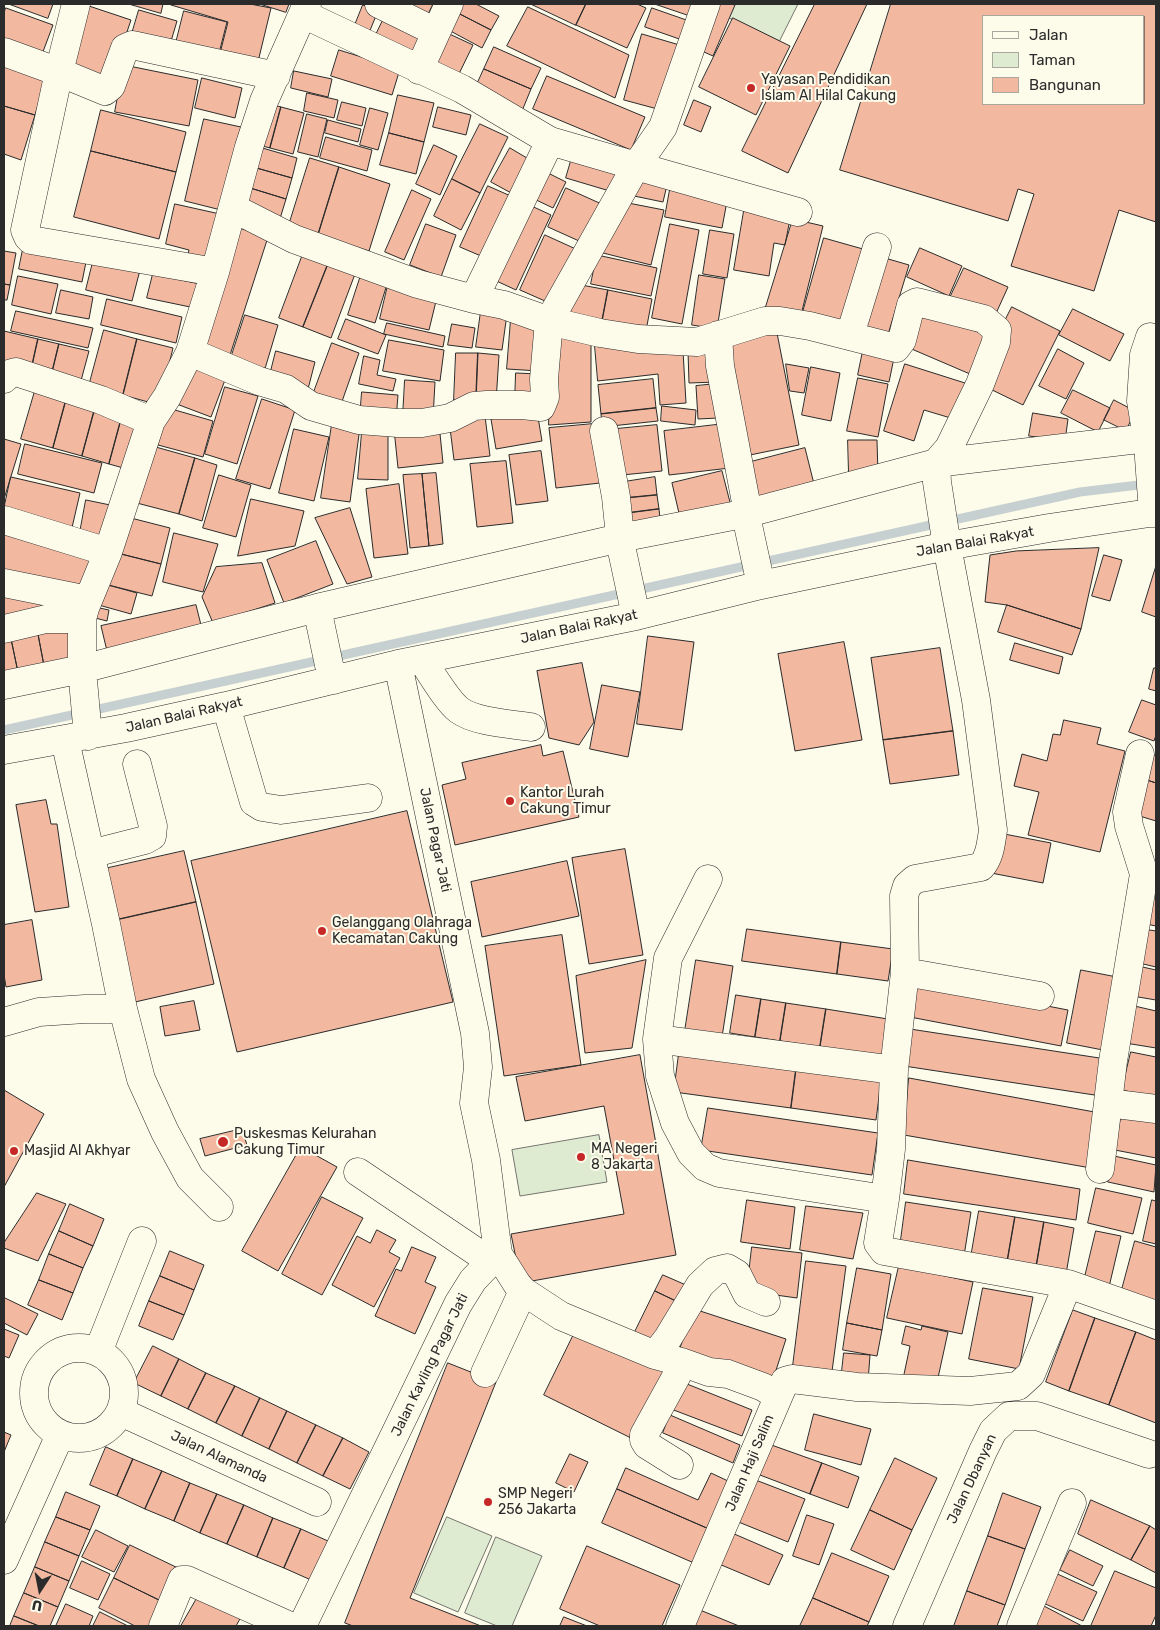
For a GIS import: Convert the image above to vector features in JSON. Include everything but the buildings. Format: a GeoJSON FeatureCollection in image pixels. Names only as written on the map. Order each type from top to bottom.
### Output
{"type":"FeatureCollection","features":[{"type":"Feature","properties":{"kind":"street"},"geometry":{"type":"LineString","coordinates":[[76,4],[59,72],[25,230],[28,237],[31,240],[216,272]]}},
{"type":"Feature","properties":{"kind":"street"},"geometry":{"type":"LineString","coordinates":[[380,4],[436,32]]}},
{"type":"Feature","properties":{"kind":"street"},"geometry":{"type":"LineString","coordinates":[[419,70],[449,4]]}},
{"type":"Feature","properties":{"kind":"street"},"geometry":{"type":"LineString","coordinates":[[190,352],[259,381],[286,389],[311,406],[359,420],[422,423],[450,418],[474,406],[487,404],[522,404],[540,407],[545,397],[544,379],[549,321],[636,166],[663,127],[706,4]]}},
{"type":"Feature","properties":{"kind":"street"},"geometry":{"type":"LineString","coordinates":[[219,1207],[190,1178],[165,1132],[141,1079],[123,1010],[90,854],[80,731],[85,610],[108,552],[151,421],[168,397],[190,352],[216,272],[249,147],[264,101],[305,9],[419,70],[462,90],[550,142],[798,212]]}},
{"type":"Feature","properties":{"kind":"street"},"geometry":{"type":"LineString","coordinates":[[4,52],[105,91],[111,86],[125,48],[132,45],[276,76]]}},
{"type":"Feature","properties":{"kind":"street"},"geometry":{"type":"LineString","coordinates":[[474,299],[550,142]]}},
{"type":"Feature","properties":{"kind":"street"},"geometry":{"type":"LineString","coordinates":[[233,208],[294,239],[418,284],[504,305],[549,321],[638,339],[697,342],[765,321],[792,322],[896,348],[902,340],[911,305],[917,302],[984,319],[996,330],[996,342],[980,384],[937,472],[946,537],[976,700],[993,830],[990,851],[981,868],[915,879],[907,886],[904,896],[904,972],[894,1070],[891,1148],[878,1244],[884,1251],[1068,1284],[1156,1315]]}},
{"type":"Feature","properties":{"kind":"street"},"geometry":{"type":"LineString","coordinates":[[850,335],[877,247]]}},
{"type":"Feature","properties":{"kind":"street"},"geometry":{"type":"LineString","coordinates":[[718,334],[720,366],[759,575]]}},
{"type":"Feature","properties":{"kind":"street"},"geometry":{"type":"LineString","coordinates":[[1150,337],[1144,355],[1141,401],[1150,440],[1154,506]]}},
{"type":"Feature","properties":{"kind":"street"},"geometry":{"type":"LineString","coordinates":[[4,379],[8,374],[16,372],[101,400],[151,421]]}},
{"type":"Feature","properties":{"kind":"street"},"geometry":{"type":"LineString","coordinates":[[604,431],[616,497],[620,542],[634,606]]}},
{"type":"Feature","properties":{"kind":"street"},"geometry":{"type":"LineString","coordinates":[[4,685],[83,674],[318,612],[620,542],[748,519],[937,472],[1150,440]]}},
{"type":"Feature","properties":{"kind":"street","name":"Jalan Balai Rakyat"},"geometry":{"type":"LineString","coordinates":[[4,750],[80,731],[226,706],[332,672],[410,662],[759,575],[946,537],[1154,506]]}},
{"type":"Feature","properties":{"kind":"street"},"geometry":{"type":"LineString","coordinates":[[4,520],[108,552]]}},
{"type":"Feature","properties":{"kind":"street"},"geometry":{"type":"LineString","coordinates":[[4,583],[85,610]]}},
{"type":"Feature","properties":{"kind":"street"},"geometry":{"type":"LineString","coordinates":[[4,629],[85,610]]}},
{"type":"Feature","properties":{"kind":"street"},"geometry":{"type":"LineString","coordinates":[[318,612],[332,672]]}},
{"type":"Feature","properties":{"kind":"street"},"geometry":{"type":"LineString","coordinates":[[410,662],[439,686],[459,710],[482,720],[531,727]]}},
{"type":"Feature","properties":{"kind":"street","name":"Jalan Pagar Jati"},"geometry":{"type":"LineString","coordinates":[[410,662],[475,1033],[478,1067],[474,1103],[486,1160],[494,1257]]}},
{"type":"Feature","properties":{"kind":"street"},"geometry":{"type":"LineString","coordinates":[[226,706],[254,802],[262,807],[281,810],[368,798]]}},
{"type":"Feature","properties":{"kind":"street"},"geometry":{"type":"LineString","coordinates":[[1100,1169],[1119,1021],[1144,874],[1129,826],[1127,812],[1140,754]]}},
{"type":"Feature","properties":{"kind":"street"},"geometry":{"type":"LineString","coordinates":[[90,854],[145,840],[152,836],[154,826],[137,764]]}},
{"type":"Feature","properties":{"kind":"street"},"geometry":{"type":"LineString","coordinates":[[708,879],[668,958],[657,1039],[660,1076],[675,1123],[691,1153],[705,1167],[720,1174],[885,1199]]}},
{"type":"Feature","properties":{"kind":"street"},"geometry":{"type":"LineString","coordinates":[[904,972],[1040,996]]}},
{"type":"Feature","properties":{"kind":"street"},"geometry":{"type":"LineString","coordinates":[[4,1022],[39,1012],[85,1009],[123,1010]]}},
{"type":"Feature","properties":{"kind":"street"},"geometry":{"type":"LineString","coordinates":[[657,1039],[894,1070]]}},
{"type":"Feature","properties":{"kind":"street"},"geometry":{"type":"LineString","coordinates":[[1108,1104],[1156,1109]]}},
{"type":"Feature","properties":{"kind":"street"},"geometry":{"type":"LineString","coordinates":[[358,1172],[494,1257],[523,1291],[561,1316],[655,1355],[709,1372],[728,1374],[763,1387],[778,1396]]}},
{"type":"Feature","properties":{"kind":"street"},"geometry":{"type":"LineString","coordinates":[[98,1352],[142,1241]]}},
{"type":"Feature","properties":{"kind":"street","name":"Jalan Kavling Pagar Jati"},"geometry":{"type":"LineString","coordinates":[[302,1626],[458,1304],[473,1280],[494,1257]]}},
{"type":"Feature","properties":{"kind":"street"},"geometry":{"type":"LineString","coordinates":[[655,1355],[668,1338],[700,1284],[715,1270],[727,1268],[737,1274],[748,1294],[766,1302]]}},
{"type":"Feature","properties":{"kind":"street","name":"Jalan Haji Salim"},"geometry":{"type":"LineString","coordinates":[[680,1626],[785,1381],[792,1379],[857,1387],[970,1391],[1018,1386],[1031,1374],[1068,1284]]}},
{"type":"Feature","properties":{"kind":"street"},"geometry":{"type":"LineString","coordinates":[[485,1373],[523,1291]]}},
{"type":"Feature","properties":{"kind":"street"},"geometry":{"type":"LineString","coordinates":[[81,1348],[98,1352],[113,1362],[122,1378],[125,1395],[121,1412],[110,1427],[95,1436],[78,1439],[60,1435],[45,1424],[36,1409],[33,1391],[37,1374],[48,1360],[63,1351],[81,1348]]}},
{"type":"Feature","properties":{"kind":"street"},"geometry":{"type":"LineString","coordinates":[[679,1465],[647,1445],[644,1435],[677,1375],[681,1362]]}},
{"type":"Feature","properties":{"kind":"street","name":"Jalan Alamanda"},"geometry":{"type":"LineString","coordinates":[[121,1412],[317,1502]]}},
{"type":"Feature","properties":{"kind":"street","name":"Jalan Dbanyan"},"geometry":{"type":"LineString","coordinates":[[907,1626],[983,1452],[994,1431],[1009,1416],[1036,1416],[1150,1454]]}},
{"type":"Feature","properties":{"kind":"street"},"geometry":{"type":"LineString","coordinates":[[4,1560],[60,1435]]}},
{"type":"Feature","properties":{"kind":"street"},"geometry":{"type":"LineString","coordinates":[[1021,1626],[1072,1503]]}},
{"type":"Feature","properties":{"kind":"street"},"geometry":{"type":"LineString","coordinates":[[163,1626],[182,1580],[187,1580],[290,1626]]}},
{"type":"Feature","properties":{"kind":"green space"},"geometry":{"type":"Polygon","coordinates":[[[728,4],[798,4],[779,42],[723,15],[728,4]]]}},
{"type":"Feature","properties":{"kind":"green space"},"geometry":{"type":"Polygon","coordinates":[[[599,1135],[607,1182],[520,1196],[512,1150],[599,1135]]]}},
{"type":"Feature","properties":{"kind":"green space"},"geometry":{"type":"Polygon","coordinates":[[[447,1517],[492,1536],[458,1612],[414,1593],[447,1517]]]}},
{"type":"Feature","properties":{"kind":"green space"},"geometry":{"type":"Polygon","coordinates":[[[496,1537],[542,1556],[512,1626],[497,1626],[465,1613],[496,1537]]]}},
{"type":"Feature","properties":{"kind":"waterway"},"geometry":{"type":"LineString","coordinates":[[4,730],[1080,492],[1147,484]]}},
{"type":"Feature","properties":{"kind":"place","name":"Yayasan Pendidikan Islam Al Hilal Cakung"},"geometry":{"type":"Point","coordinates":[751,88]}},
{"type":"Feature","properties":{"kind":"place","name":"Kantor Lurah Cakung Timur"},"geometry":{"type":"Point","coordinates":[510,801]}},
{"type":"Feature","properties":{"kind":"place","name":"Gelanggang Olahraga Kecamatan Cakung"},"geometry":{"type":"Point","coordinates":[322,931]}},
{"type":"Feature","properties":{"kind":"place","name":"Puskesmas Kelurahan Cakung Timur"},"geometry":{"type":"Point","coordinates":[223,1142]}},
{"type":"Feature","properties":{"kind":"place","name":"Masjid Al Akhyar"},"geometry":{"type":"Point","coordinates":[14,1151]}},
{"type":"Feature","properties":{"kind":"place","name":"MA Negeri 8 Jakarta"},"geometry":{"type":"Point","coordinates":[581,1157]}},
{"type":"Feature","properties":{"kind":"place","name":"SMP Negeri 256 Jakarta"},"geometry":{"type":"Point","coordinates":[488,1502]}}]}
